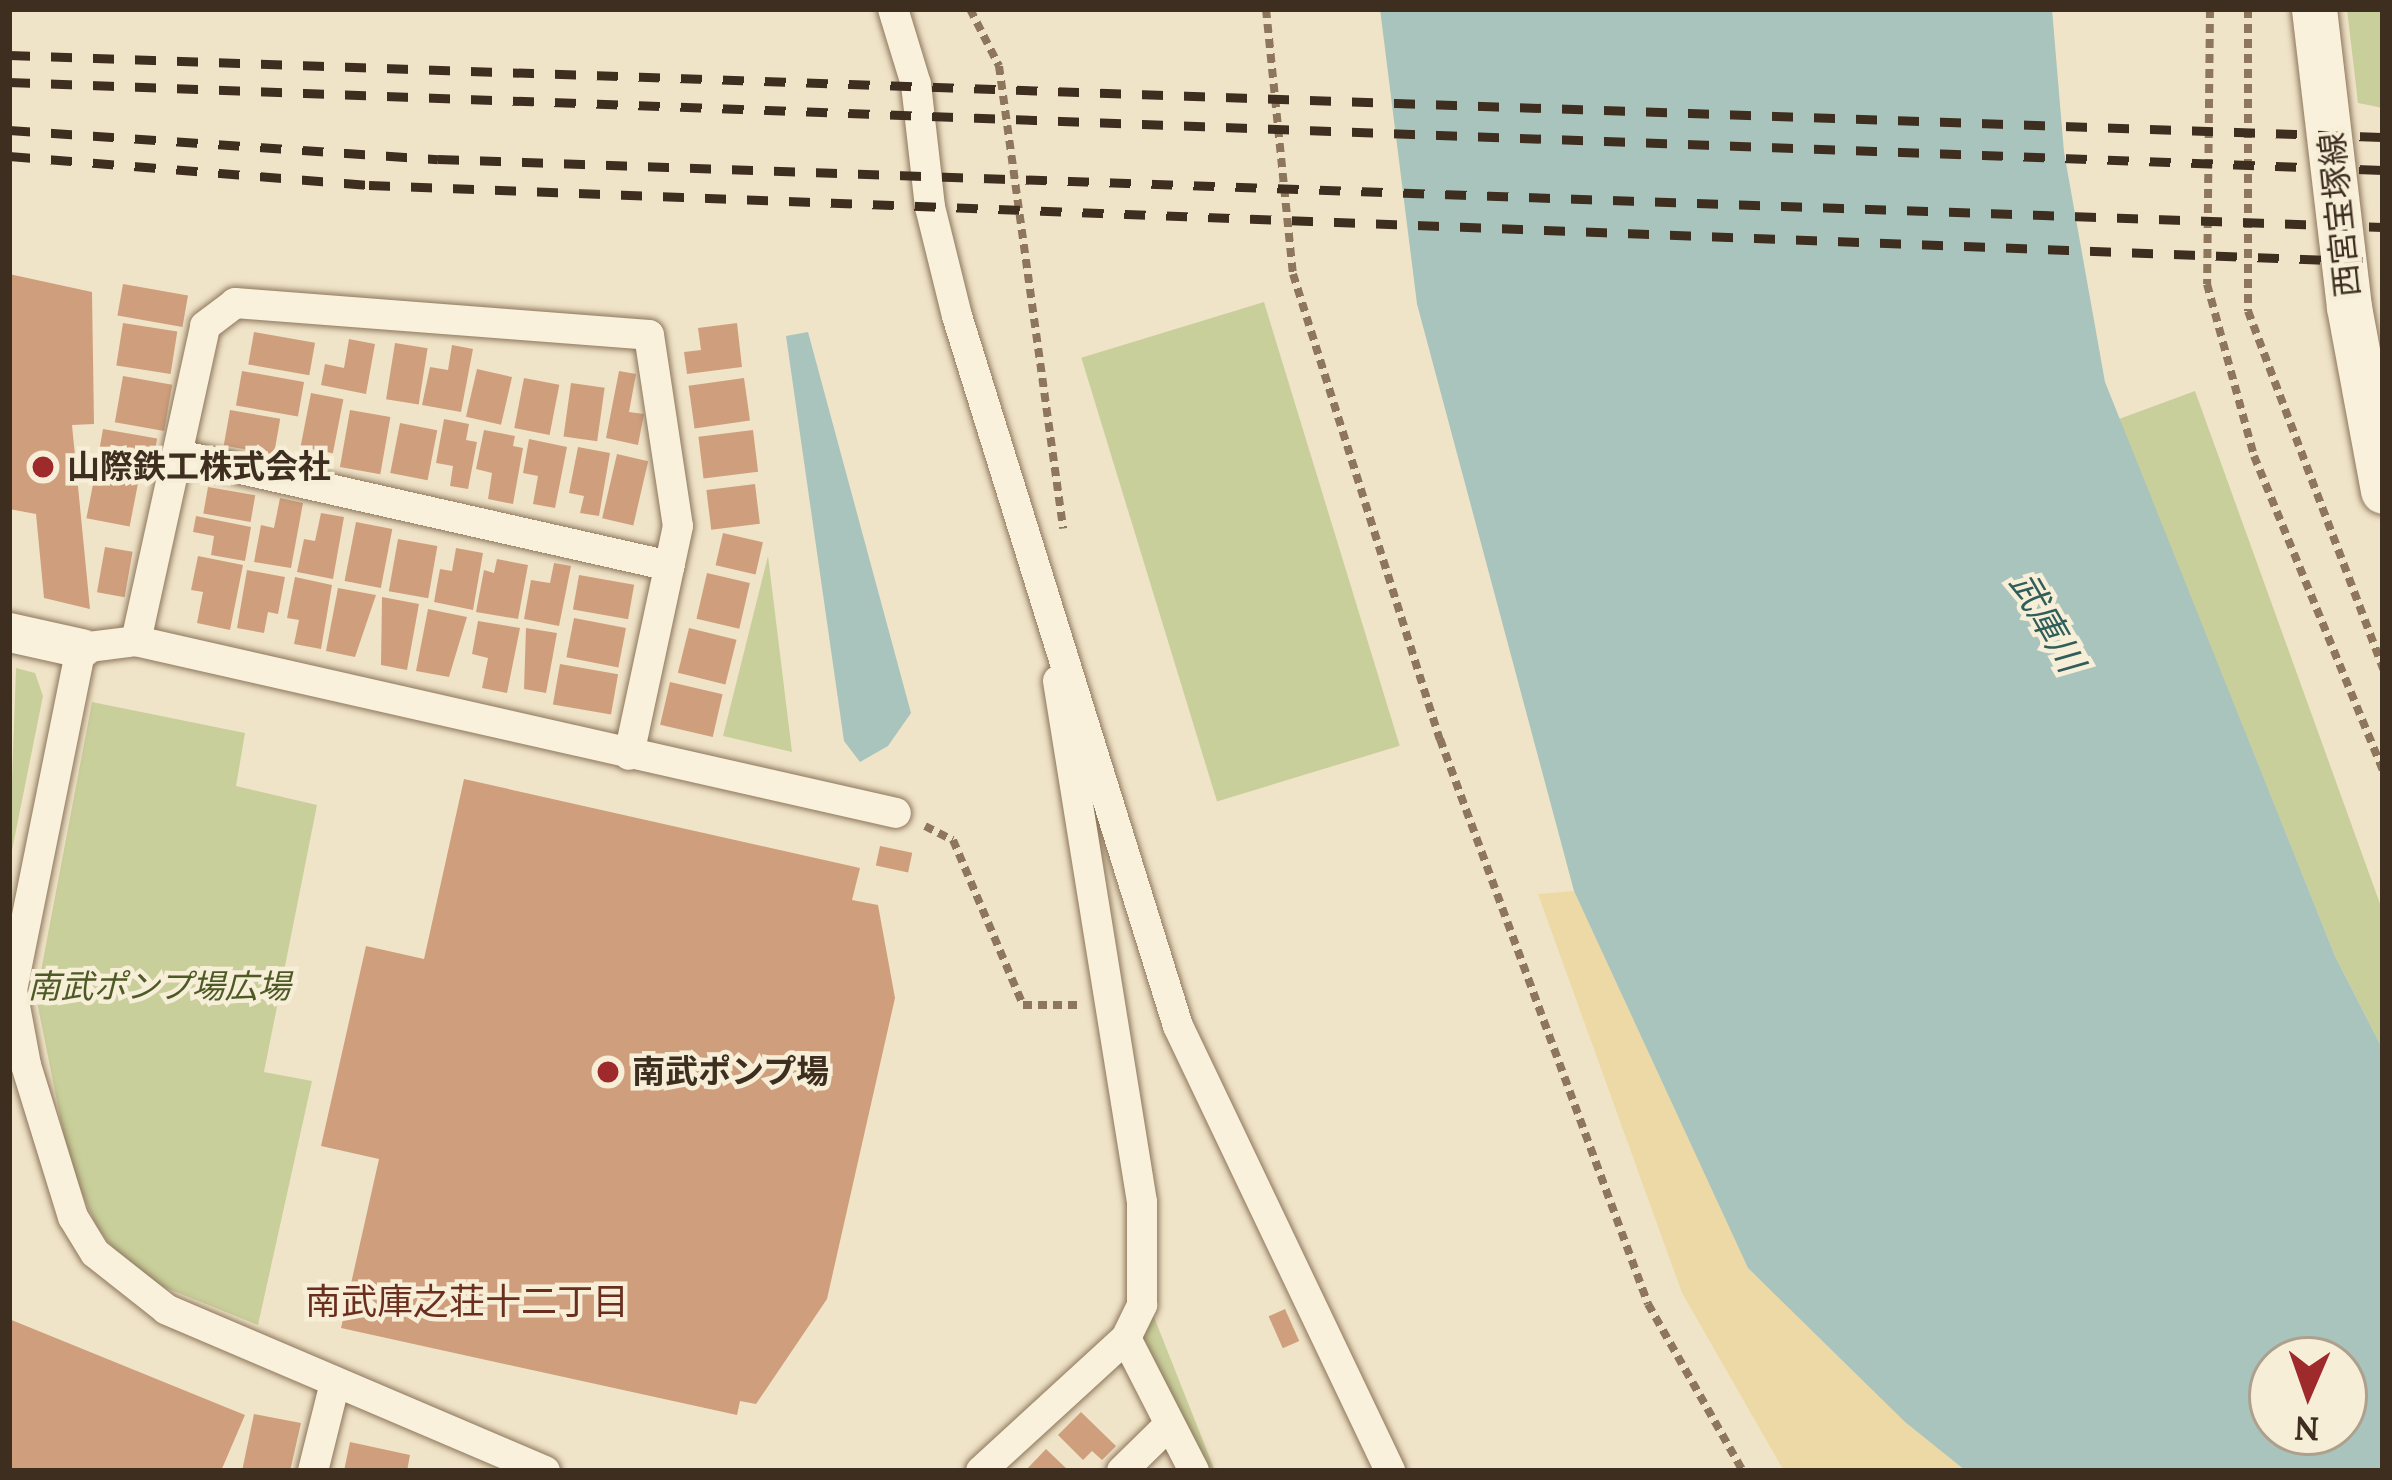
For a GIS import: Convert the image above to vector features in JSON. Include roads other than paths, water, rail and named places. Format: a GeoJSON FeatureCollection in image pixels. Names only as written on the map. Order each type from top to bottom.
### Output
{"type":"FeatureCollection","features":[{"type":"Feature","properties":{"kind":"main road","name":"西宮宝塚線"},"geometry":{"type":"LineString","coordinates":[[2314,9],[2349,307],[2383,491]]}},
{"type":"Feature","properties":{"kind":"street"},"geometry":{"type":"LineString","coordinates":[[893,9],[916,84],[930,207],[957,316],[1178,1026],[1390,1471]]}},
{"type":"Feature","properties":{"kind":"street"},"geometry":{"type":"LineString","coordinates":[[136,641],[206,326],[235,303],[649,335],[678,526],[629,755]]}},
{"type":"Feature","properties":{"kind":"street"},"geometry":{"type":"LineString","coordinates":[[179,454],[670,566]]}},
{"type":"Feature","properties":{"kind":"street"},"geometry":{"type":"LineString","coordinates":[[982,1471],[1126,1338],[1142,1305],[1144,1241],[1049,606]]}},
{"type":"Feature","properties":{"kind":"street"},"geometry":{"type":"LineString","coordinates":[[9,632],[81,648],[136,641],[896,813]]}},
{"type":"Feature","properties":{"kind":"street"},"geometry":{"type":"LineString","coordinates":[[81,648],[12,989],[55,1164],[95,1253],[129,1286],[335,1383],[545,1471]]}},
{"type":"Feature","properties":{"kind":"street"},"geometry":{"type":"LineString","coordinates":[[1126,1338],[1194,1471]]}},
{"type":"Feature","properties":{"kind":"street"},"geometry":{"type":"LineString","coordinates":[[313,1471],[335,1383]]}},
{"type":"Feature","properties":{"kind":"street"},"geometry":{"type":"LineString","coordinates":[[1122,1471],[1169,1425]]}},
{"type":"Feature","properties":{"kind":"water","name":"武庫川"},"geometry":{"type":"Polygon","coordinates":[[[1380,9],[2052,9],[2064,152],[2105,382],[2335,956],[2383,1050],[2383,1471],[1966,1471],[1905,1422],[1748,1268],[1574,891],[1417,304],[1380,9]]]}},
{"type":"Feature","properties":{"kind":"water"},"geometry":{"type":"Polygon","coordinates":[[[808,332],[911,713],[888,746],[860,762],[844,741],[786,336],[808,332]]]}},
{"type":"Feature","properties":{"kind":"railway"},"geometry":{"type":"LineString","coordinates":[[9,55],[2383,137]]}},
{"type":"Feature","properties":{"kind":"railway"},"geometry":{"type":"LineString","coordinates":[[9,82],[2383,170]]}},
{"type":"Feature","properties":{"kind":"railway"},"geometry":{"type":"LineString","coordinates":[[9,130],[438,159],[2383,227]]}},
{"type":"Feature","properties":{"kind":"railway"},"geometry":{"type":"LineString","coordinates":[[9,156],[369,185],[2383,262]]}},
{"type":"Feature","properties":{"kind":"place","name":"山際鉄工株式会社"},"geometry":{"type":"Point","coordinates":[43,467]}},
{"type":"Feature","properties":{"kind":"place","name":"南武ポンプ場"},"geometry":{"type":"Point","coordinates":[608,1072]}},
{"type":"Feature","properties":{"kind":"district","name":"南武庫之荘十二丁目"},"geometry":{"type":"Point","coordinates":[467,1302]}},
{"type":"Feature","properties":{"kind":"park label","name":"南武ポンプ場広場"},"geometry":{"type":"Point","coordinates":[159,987]}}]}
